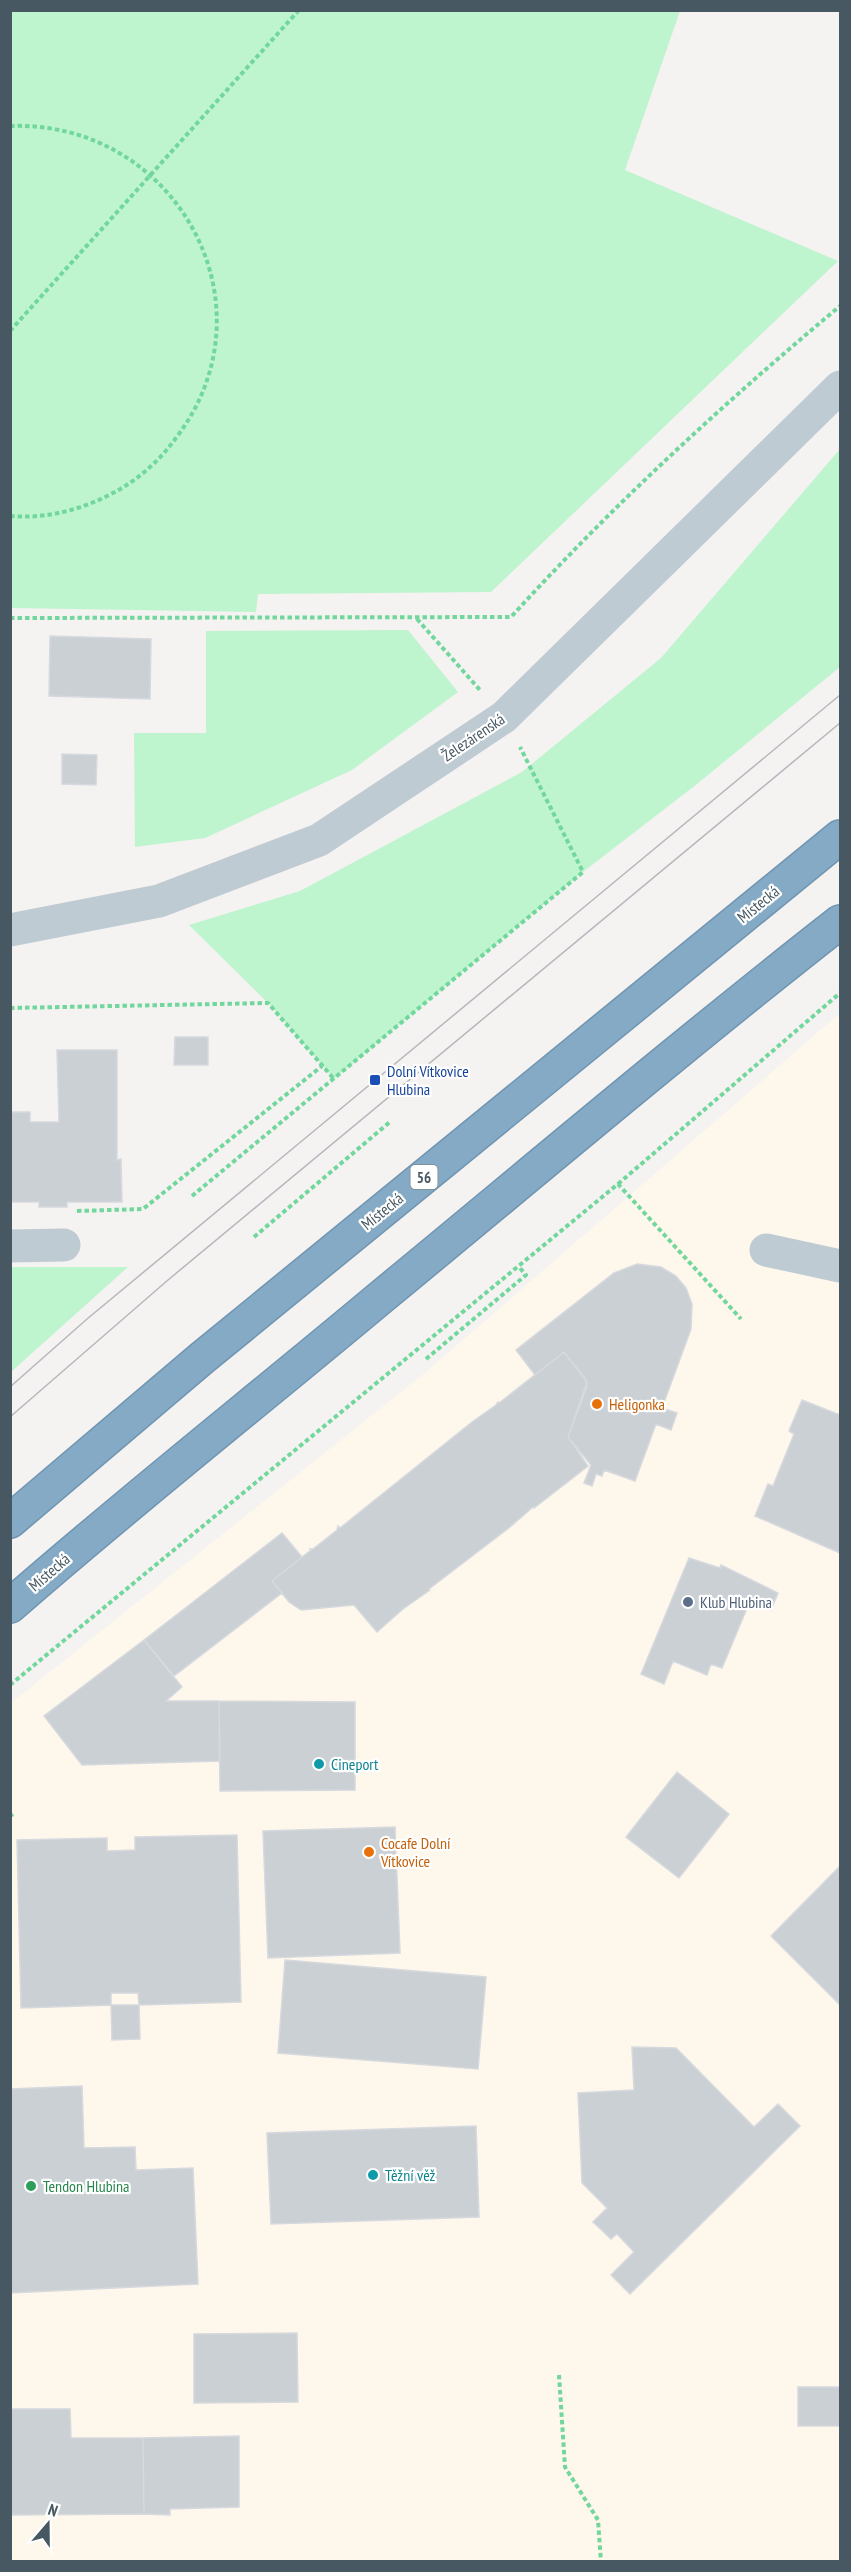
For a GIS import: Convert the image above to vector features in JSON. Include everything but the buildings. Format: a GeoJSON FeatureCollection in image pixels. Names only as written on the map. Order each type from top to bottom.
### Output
{"type":"FeatureCollection","features":[{"type":"Feature","properties":{"kind":"highway","name":"Místecká"},"geometry":{"type":"LineString","coordinates":[[10,1521],[202,1358],[840,837]]}},
{"type":"Feature","properties":{"kind":"highway","name":"Místecká"},"geometry":{"type":"LineString","coordinates":[[10,1606],[115,1514],[267,1392],[747,994],[840,922]]}},
{"type":"Feature","properties":{"kind":"street","name":"Železárenská"},"geometry":{"type":"LineString","coordinates":[[10,930],[159,901],[319,840],[504,717],[840,387]]}},
{"type":"Feature","properties":{"kind":"street"},"geometry":{"type":"LineString","coordinates":[[10,1246],[64,1245]]}},
{"type":"Feature","properties":{"kind":"street"},"geometry":{"type":"LineString","coordinates":[[766,1250],[840,1266]]}},
{"type":"Feature","properties":{"kind":"path"},"geometry":{"type":"LineString","coordinates":[[10,332],[299,10]]}},
{"type":"Feature","properties":{"kind":"path"},"geometry":{"type":"LineString","coordinates":[[10,126],[40,125],[102,142],[152,174],[185,213],[209,265],[217,311],[213,364],[196,410],[164,456],[127,487],[84,507],[29,518],[10,516]]}},
{"type":"Feature","properties":{"kind":"path"},"geometry":{"type":"LineString","coordinates":[[10,618],[416,619],[511,617],[570,552],[755,377],[840,306]]}},
{"type":"Feature","properties":{"kind":"path"},"geometry":{"type":"LineString","coordinates":[[192,1196],[583,872],[504,717],[416,619]]}},
{"type":"Feature","properties":{"kind":"path"},"geometry":{"type":"LineString","coordinates":[[10,1685],[519,1267],[840,993]]}},
{"type":"Feature","properties":{"kind":"path"},"geometry":{"type":"LineString","coordinates":[[10,1008],[268,1003],[334,1079]]}},
{"type":"Feature","properties":{"kind":"path"},"geometry":{"type":"LineString","coordinates":[[64,1245],[63,1211],[144,1209],[322,1066]]}},
{"type":"Feature","properties":{"kind":"path"},"geometry":{"type":"LineString","coordinates":[[254,1237],[391,1121]]}},
{"type":"Feature","properties":{"kind":"path"},"geometry":{"type":"LineString","coordinates":[[618,1184],[741,1319]]}},
{"type":"Feature","properties":{"kind":"path"},"geometry":{"type":"LineString","coordinates":[[426,1359],[526,1275],[519,1267]]}},
{"type":"Feature","properties":{"kind":"path"},"geometry":{"type":"LineString","coordinates":[[10,1813],[14,1819]]}},
{"type":"Feature","properties":{"kind":"path"},"geometry":{"type":"LineString","coordinates":[[559,2375],[565,2467],[598,2520],[601,2562]]}},
{"type":"Feature","properties":{"kind":"shaded area"},"geometry":{"type":"Polygon","coordinates":[[[840,1013],[840,2561],[11,2562],[11,1703],[426,1372],[840,1013]]]}},
{"type":"Feature","properties":{"kind":"green space"},"geometry":{"type":"Polygon","coordinates":[[[11,10],[680,11],[625,170],[838,261],[491,592],[258,594],[256,612],[11,608],[11,10]]]}},
{"type":"Feature","properties":{"kind":"green space"},"geometry":{"type":"Polygon","coordinates":[[[840,449],[840,667],[697,784],[583,872],[334,1079],[268,1003],[189,925],[300,891],[522,772],[661,658],[840,449]]]}},
{"type":"Feature","properties":{"kind":"green space"},"geometry":{"type":"Polygon","coordinates":[[[408,630],[458,692],[352,770],[205,838],[135,847],[134,733],[206,733],[206,631],[408,630]]]}},
{"type":"Feature","properties":{"kind":"green space"},"geometry":{"type":"Polygon","coordinates":[[[11,1267],[128,1267],[11,1372],[11,1267]]]}},
{"type":"Feature","properties":{"kind":"tram line"},"geometry":{"type":"LineString","coordinates":[[10,1387],[87,1319],[840,695]]}},
{"type":"Feature","properties":{"kind":"tram line"},"geometry":{"type":"LineString","coordinates":[[10,1417],[168,1280],[840,723]]}},
{"type":"Feature","properties":{"kind":"place","name":"Dolní Vítkovice Hlubina"},"geometry":{"type":"Point","coordinates":[375,1080]}},
{"type":"Feature","properties":{"kind":"place","name":"Heligonka"},"geometry":{"type":"Point","coordinates":[597,1404]}},
{"type":"Feature","properties":{"kind":"place","name":"Klub Hlubina"},"geometry":{"type":"Point","coordinates":[688,1602]}},
{"type":"Feature","properties":{"kind":"place","name":"Cineport"},"geometry":{"type":"Point","coordinates":[319,1764]}},
{"type":"Feature","properties":{"kind":"place","name":"Cocafe Dolní Vítkovice"},"geometry":{"type":"Point","coordinates":[369,1852]}},
{"type":"Feature","properties":{"kind":"place","name":"Těžní věž"},"geometry":{"type":"Point","coordinates":[373,2175]}},
{"type":"Feature","properties":{"kind":"place","name":"Tendon Hlubina"},"geometry":{"type":"Point","coordinates":[31,2186]}}]}
